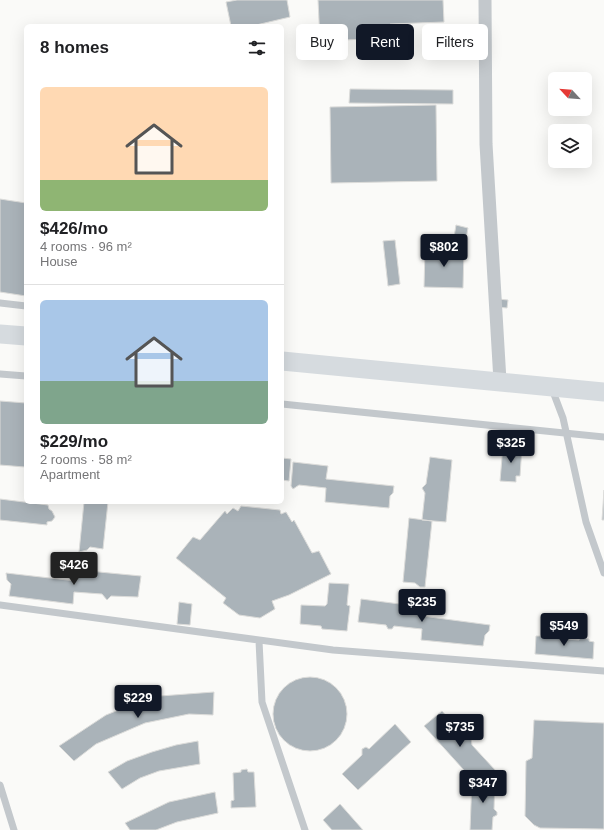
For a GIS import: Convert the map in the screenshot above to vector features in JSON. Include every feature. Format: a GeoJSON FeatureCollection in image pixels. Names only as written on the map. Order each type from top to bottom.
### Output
{"type":"FeatureCollection","features":[{"type":"Feature","properties":{"kind":"main road"},"geometry":{"type":"LineString","coordinates":[[0,334],[24,336]]}},
{"type":"Feature","properties":{"kind":"main road"},"geometry":{"type":"LineString","coordinates":[[284,361],[604,392]]}},
{"type":"Feature","properties":{"kind":"street"},"geometry":{"type":"LineString","coordinates":[[485,0],[486,144],[500,381]]}},
{"type":"Feature","properties":{"kind":"lane"},"geometry":{"type":"LineString","coordinates":[[0,303],[24,306]]}},
{"type":"Feature","properties":{"kind":"lane"},"geometry":{"type":"LineString","coordinates":[[0,374],[24,376]]}},
{"type":"Feature","properties":{"kind":"lane"},"geometry":{"type":"LineString","coordinates":[[552,387],[566,434],[586,522],[604,573]]}},
{"type":"Feature","properties":{"kind":"lane"},"geometry":{"type":"LineString","coordinates":[[284,404],[604,437]]}},
{"type":"Feature","properties":{"kind":"lane"},"geometry":{"type":"LineString","coordinates":[[0,606],[333,650],[604,671]]}},
{"type":"Feature","properties":{"kind":"lane"},"geometry":{"type":"LineString","coordinates":[[259,641],[262,702],[306,830]]}},
{"type":"Feature","properties":{"kind":"lane"},"geometry":{"type":"LineString","coordinates":[[0,785],[14,830]]}},
{"type":"Feature","properties":{"kind":"building"},"geometry":{"type":"Polygon","coordinates":[[[237,0],[287,0],[290,17],[260,24],[231,24],[226,2],[237,0]]]}},
{"type":"Feature","properties":{"kind":"building"},"geometry":{"type":"Polygon","coordinates":[[[318,0],[443,0],[444,22],[356,24],[356,39],[348,40],[348,24],[319,24],[318,0]]]}},
{"type":"Feature","properties":{"kind":"building"},"geometry":{"type":"Polygon","coordinates":[[[350,89],[453,90],[453,104],[349,103],[350,89]]]}},
{"type":"Feature","properties":{"kind":"building"},"geometry":{"type":"Polygon","coordinates":[[[436,105],[437,181],[331,183],[330,107],[436,105]]]}},
{"type":"Feature","properties":{"kind":"building"},"geometry":{"type":"Polygon","coordinates":[[[0,199],[24,203],[24,296],[0,292],[0,199]]]}},
{"type":"Feature","properties":{"kind":"building"},"geometry":{"type":"Polygon","coordinates":[[[456,225],[468,228],[466,239],[454,237],[456,225]]]}},
{"type":"Feature","properties":{"kind":"building"},"geometry":{"type":"Polygon","coordinates":[[[395,240],[400,284],[388,286],[383,241],[395,240]]]}},
{"type":"Feature","properties":{"kind":"building"},"geometry":{"type":"Polygon","coordinates":[[[425,249],[464,250],[463,288],[424,287],[425,249]]]}},
{"type":"Feature","properties":{"kind":"building"},"geometry":{"type":"Polygon","coordinates":[[[498,299],[508,300],[507,308],[497,307],[498,299]]]}},
{"type":"Feature","properties":{"kind":"building"},"geometry":{"type":"Polygon","coordinates":[[[0,401],[24,403],[24,467],[0,465],[0,401]]]}},
{"type":"Feature","properties":{"kind":"building"},"geometry":{"type":"Polygon","coordinates":[[[503,446],[522,447],[520,476],[516,476],[516,482],[500,481],[503,446]]]}},
{"type":"Feature","properties":{"kind":"building"},"geometry":{"type":"Polygon","coordinates":[[[430,457],[452,460],[446,522],[422,520],[425,493],[422,488],[426,484],[430,457]]]}},
{"type":"Feature","properties":{"kind":"building"},"geometry":{"type":"Polygon","coordinates":[[[284,458],[291,459],[289,481],[284,480],[284,458]]]}},
{"type":"Feature","properties":{"kind":"building"},"geometry":{"type":"Polygon","coordinates":[[[293,462],[328,466],[326,479],[394,486],[393,493],[390,496],[389,508],[325,502],[326,488],[299,485],[293,489],[291,486],[293,462]]]}},
{"type":"Feature","properties":{"kind":"building"},"geometry":{"type":"Polygon","coordinates":[[[604,490],[604,520],[602,520],[604,490]]]}},
{"type":"Feature","properties":{"kind":"building"},"geometry":{"type":"Polygon","coordinates":[[[0,499],[24,502],[24,504],[48,505],[55,517],[52,521],[47,522],[47,525],[0,520],[0,499]]]}},
{"type":"Feature","properties":{"kind":"building"},"geometry":{"type":"Polygon","coordinates":[[[84,504],[108,504],[103,549],[90,547],[87,550],[79,552],[84,504]]]}},
{"type":"Feature","properties":{"kind":"building"},"geometry":{"type":"Polygon","coordinates":[[[241,506],[280,510],[281,514],[286,512],[292,522],[294,520],[312,553],[319,551],[331,574],[289,595],[272,601],[275,609],[260,618],[239,615],[223,603],[226,598],[176,558],[193,537],[200,540],[225,511],[227,514],[233,508],[238,511],[241,506]]]}},
{"type":"Feature","properties":{"kind":"building"},"geometry":{"type":"Polygon","coordinates":[[[409,518],[432,521],[425,587],[420,587],[415,583],[403,582],[409,518]]]}},
{"type":"Feature","properties":{"kind":"building"},"geometry":{"type":"Polygon","coordinates":[[[78,570],[141,576],[138,597],[111,596],[107,600],[102,594],[74,592],[73,604],[9,596],[11,584],[7,580],[6,573],[76,581],[78,570]]]}},
{"type":"Feature","properties":{"kind":"building"},"geometry":{"type":"Polygon","coordinates":[[[329,583],[349,584],[347,605],[350,606],[347,631],[322,629],[321,626],[300,624],[301,605],[325,606],[327,604],[329,583]]]}},
{"type":"Feature","properties":{"kind":"building"},"geometry":{"type":"Polygon","coordinates":[[[361,599],[423,607],[422,616],[490,625],[489,631],[485,635],[483,646],[421,640],[422,629],[394,626],[392,629],[388,629],[386,625],[358,622],[361,599]]]}},
{"type":"Feature","properties":{"kind":"building"},"geometry":{"type":"Polygon","coordinates":[[[179,602],[192,604],[190,625],[177,624],[179,602]]]}},
{"type":"Feature","properties":{"kind":"building"},"geometry":{"type":"Polygon","coordinates":[[[544,634],[553,635],[553,638],[579,640],[580,638],[589,639],[589,641],[594,642],[593,659],[535,654],[536,636],[544,636],[544,634]]]}},
{"type":"Feature","properties":{"kind":"building"},"geometry":{"type":"Polygon","coordinates":[[[310,677],[331,683],[341,693],[347,714],[341,735],[331,745],[310,751],[289,745],[279,735],[273,714],[279,693],[289,683],[310,677]]]}},
{"type":"Feature","properties":{"kind":"building"},"geometry":{"type":"Polygon","coordinates":[[[214,692],[213,715],[189,714],[145,723],[96,744],[74,761],[59,746],[106,715],[131,705],[160,696],[214,692]]]}},
{"type":"Feature","properties":{"kind":"building"},"geometry":{"type":"Polygon","coordinates":[[[442,711],[466,738],[471,738],[472,745],[496,771],[488,779],[472,779],[424,726],[442,711]]]}},
{"type":"Feature","properties":{"kind":"building"},"geometry":{"type":"Polygon","coordinates":[[[534,720],[604,723],[604,829],[540,828],[534,825],[525,816],[526,761],[532,758],[534,720]]]}},
{"type":"Feature","properties":{"kind":"building"},"geometry":{"type":"Polygon","coordinates":[[[395,724],[411,742],[358,790],[342,774],[362,755],[362,749],[366,747],[369,749],[395,724]]]}},
{"type":"Feature","properties":{"kind":"building"},"geometry":{"type":"Polygon","coordinates":[[[198,741],[200,764],[159,771],[140,778],[122,789],[108,772],[127,761],[152,752],[176,745],[198,741]]]}},
{"type":"Feature","properties":{"kind":"building"},"geometry":{"type":"Polygon","coordinates":[[[247,769],[248,772],[254,772],[256,807],[231,808],[231,801],[234,800],[233,773],[241,772],[241,770],[247,769]]]}},
{"type":"Feature","properties":{"kind":"building"},"geometry":{"type":"Polygon","coordinates":[[[472,779],[495,779],[494,809],[497,812],[497,815],[493,817],[492,830],[470,830],[472,779]]]}},
{"type":"Feature","properties":{"kind":"building"},"geometry":{"type":"Polygon","coordinates":[[[215,792],[218,813],[177,822],[156,830],[130,830],[125,823],[169,802],[215,792]]]}},
{"type":"Feature","properties":{"kind":"building"},"geometry":{"type":"Polygon","coordinates":[[[340,804],[363,830],[332,830],[323,820],[340,804]]]}}]}
